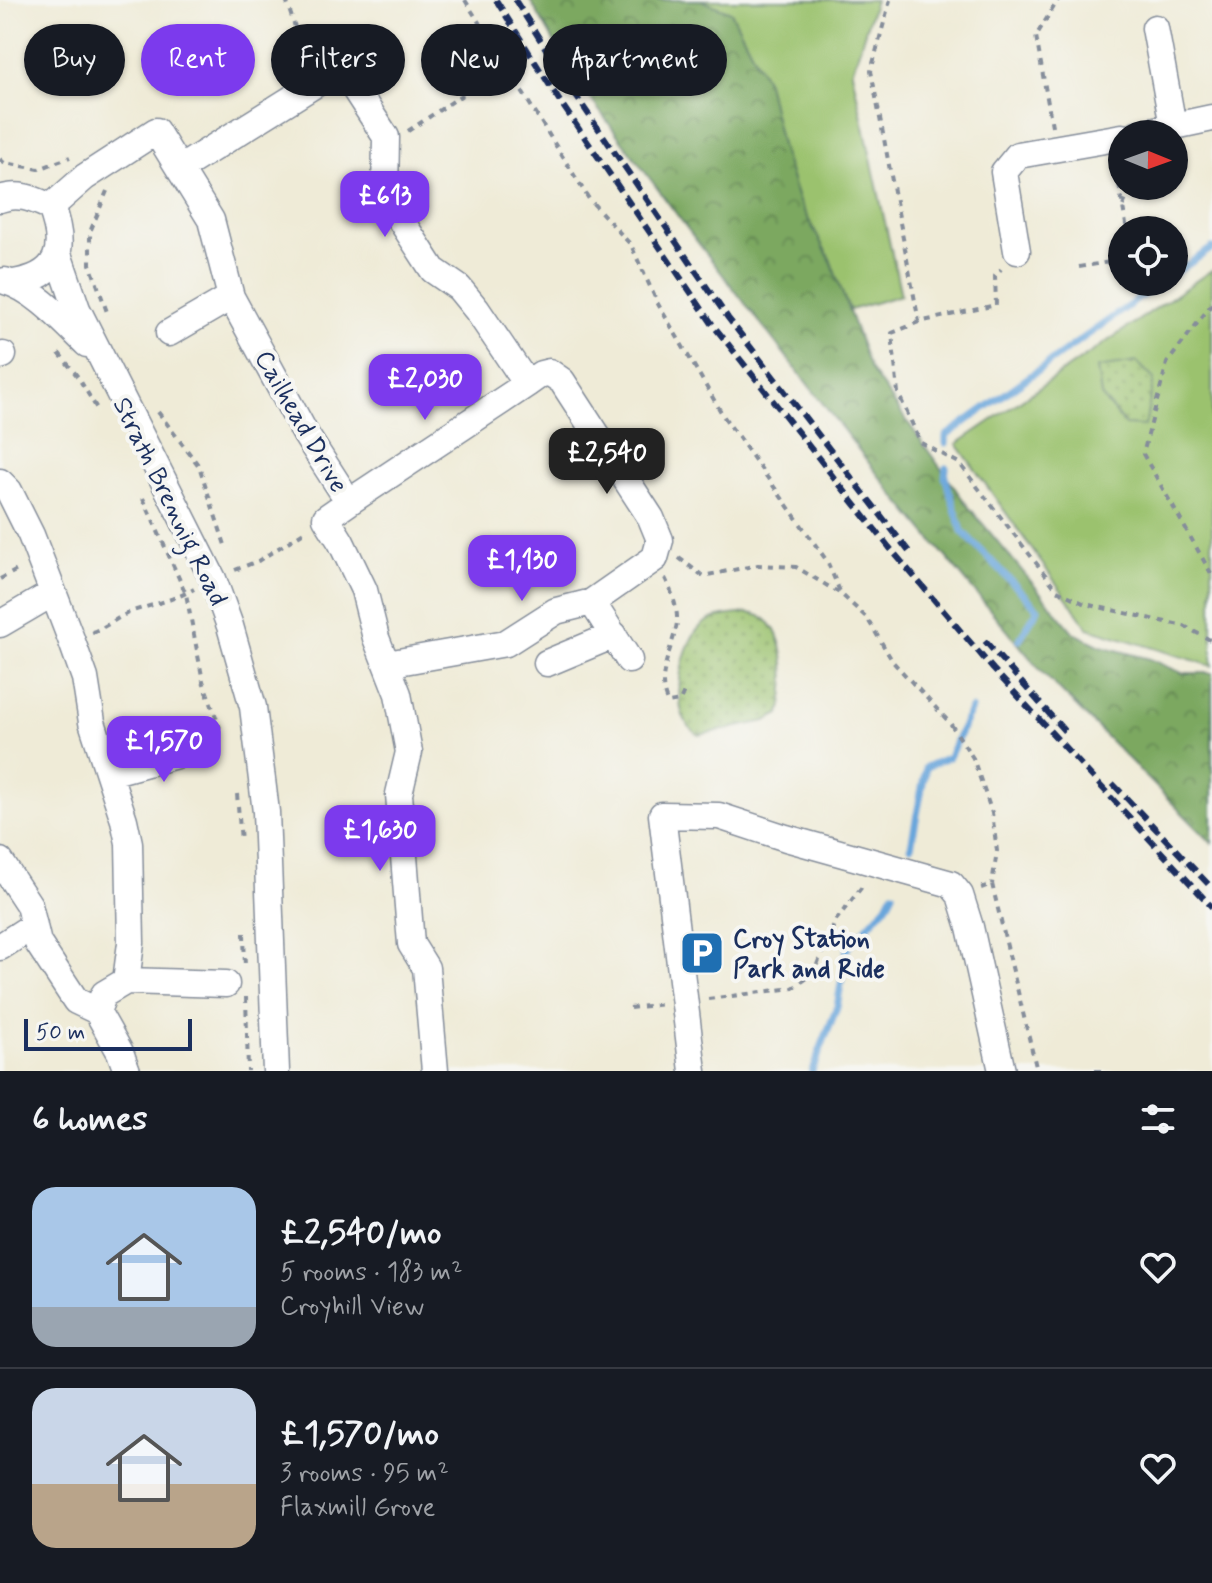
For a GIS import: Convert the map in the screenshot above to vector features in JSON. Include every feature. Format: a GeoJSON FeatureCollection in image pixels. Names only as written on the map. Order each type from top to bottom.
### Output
{"type":"FeatureCollection","features":[{"type":"Feature","properties":{"kind":"street"},"geometry":{"type":"LineString","coordinates":[[1155,28],[1172,120]]}},
{"type":"Feature","properties":{"kind":"street"},"geometry":{"type":"LineString","coordinates":[[181,168],[297,96]]}},
{"type":"Feature","properties":{"kind":"street"},"geometry":{"type":"LineString","coordinates":[[359,96],[386,137],[385,196],[433,270],[459,288],[527,384]]}},
{"type":"Feature","properties":{"kind":"street"},"geometry":{"type":"LineString","coordinates":[[1188,123],[1212,118]]}},
{"type":"Feature","properties":{"kind":"street","name":"Cailhead Drive"},"geometry":{"type":"LineString","coordinates":[[51,207],[85,177],[156,131],[211,220],[231,297],[306,435],[349,502],[326,518],[364,590],[376,638],[398,694],[409,752],[399,794],[411,944],[426,968],[435,1071]]}},
{"type":"Feature","properties":{"kind":"street"},"geometry":{"type":"LineString","coordinates":[[1017,251],[1004,172],[1018,155],[1108,139]]}},
{"type":"Feature","properties":{"kind":"street"},"geometry":{"type":"LineString","coordinates":[[3,194],[25,196],[51,207]]}},
{"type":"Feature","properties":{"kind":"street","name":"Strath Brennig Road"},"geometry":{"type":"LineString","coordinates":[[6,282],[33,280],[46,272],[58,254],[60,239],[51,207]]}},
{"type":"Feature","properties":{"kind":"street","name":"Strath Brennig Road"},"geometry":{"type":"LineString","coordinates":[[58,254],[77,309],[213,579],[253,707],[266,812],[276,1071]]}},
{"type":"Feature","properties":{"kind":"street","name":"Strath Brennig Road"},"geometry":{"type":"LineString","coordinates":[[6,282],[53,311],[104,361]]}},
{"type":"Feature","properties":{"kind":"street"},"geometry":{"type":"LineString","coordinates":[[169,333],[231,297]]}},
{"type":"Feature","properties":{"kind":"street"},"geometry":{"type":"LineString","coordinates":[[349,502],[541,374],[549,372],[557,375],[575,398],[659,535],[657,552],[592,602],[556,611],[506,643],[387,664]]}},
{"type":"Feature","properties":{"kind":"street"},"geometry":{"type":"LineString","coordinates":[[0,482],[9,491],[20,513],[85,678],[92,722],[129,843],[131,943],[126,981]]}},
{"type":"Feature","properties":{"kind":"street"},"geometry":{"type":"LineString","coordinates":[[0,624],[53,593]]}},
{"type":"Feature","properties":{"kind":"street"},"geometry":{"type":"LineString","coordinates":[[592,602],[629,660]]}},
{"type":"Feature","properties":{"kind":"street"},"geometry":{"type":"LineString","coordinates":[[547,663],[614,635]]}},
{"type":"Feature","properties":{"kind":"street"},"geometry":{"type":"LineString","coordinates":[[110,773],[215,744]]}},
{"type":"Feature","properties":{"kind":"street"},"geometry":{"type":"LineString","coordinates":[[693,1071],[662,815],[719,816],[951,884],[960,895],[970,927],[1002,1071]]}},
{"type":"Feature","properties":{"kind":"street"},"geometry":{"type":"LineString","coordinates":[[0,861],[29,905],[38,943],[76,1001],[97,1011],[127,1071]]}},
{"type":"Feature","properties":{"kind":"street"},"geometry":{"type":"LineString","coordinates":[[0,947],[34,925]]}},
{"type":"Feature","properties":{"kind":"street"},"geometry":{"type":"LineString","coordinates":[[97,1011],[104,994],[126,981],[239,987]]}},
{"type":"Feature","properties":{"kind":"path"},"geometry":{"type":"LineString","coordinates":[[286,0],[294,24]]}},
{"type":"Feature","properties":{"kind":"path"},"geometry":{"type":"LineString","coordinates":[[465,0],[480,24]]}},
{"type":"Feature","properties":{"kind":"path"},"geometry":{"type":"LineString","coordinates":[[890,0],[871,71],[919,322]]}},
{"type":"Feature","properties":{"kind":"path"},"geometry":{"type":"LineString","coordinates":[[1056,148],[1036,36],[1058,0]]}},
{"type":"Feature","properties":{"kind":"path"},"geometry":{"type":"LineString","coordinates":[[386,145],[460,96]]}},
{"type":"Feature","properties":{"kind":"path"},"geometry":{"type":"LineString","coordinates":[[525,96],[589,199],[631,245],[658,304],[724,417],[827,561],[841,594]]}},
{"type":"Feature","properties":{"kind":"path"},"geometry":{"type":"LineString","coordinates":[[1123,200],[1125,216]]}},
{"type":"Feature","properties":{"kind":"path"},"geometry":{"type":"LineString","coordinates":[[1123,207],[1126,200]]}},
{"type":"Feature","properties":{"kind":"path"},"geometry":{"type":"LineString","coordinates":[[1017,251],[995,276],[996,305],[919,322],[892,333],[898,393],[921,443],[959,463],[1057,590],[1085,604],[1184,626],[1212,641]]}},
{"type":"Feature","properties":{"kind":"path"},"geometry":{"type":"LineString","coordinates":[[1079,267],[1108,262]]}},
{"type":"Feature","properties":{"kind":"path"},"geometry":{"type":"LineString","coordinates":[[1212,304],[1167,363],[1143,454],[1212,575]]}},
{"type":"Feature","properties":{"kind":"path"},"geometry":{"type":"LineString","coordinates":[[51,343],[78,377],[101,415]]}},
{"type":"Feature","properties":{"kind":"path"},"geometry":{"type":"LineString","coordinates":[[142,496],[186,594],[215,744]]}},
{"type":"Feature","properties":{"kind":"path"},"geometry":{"type":"LineString","coordinates":[[71,639],[107,627],[130,612],[186,594],[258,561],[326,518]]}},
{"type":"Feature","properties":{"kind":"path"},"geometry":{"type":"LineString","coordinates":[[657,552],[703,576],[758,565],[796,567],[841,594],[867,618],[893,662],[951,725],[969,752],[992,813],[997,851],[992,884],[1037,1071]]}},
{"type":"Feature","properties":{"kind":"path"},"geometry":{"type":"LineString","coordinates":[[657,552],[670,588],[677,625],[664,672],[664,695],[668,703],[680,701],[685,690]]}},
{"type":"Feature","properties":{"kind":"path"},"geometry":{"type":"LineString","coordinates":[[236,784],[241,845]]}},
{"type":"Feature","properties":{"kind":"path"},"geometry":{"type":"LineString","coordinates":[[630,1008],[793,988],[813,974],[836,920],[867,880]]}},
{"type":"Feature","properties":{"kind":"path"},"geometry":{"type":"LineString","coordinates":[[960,895],[992,884]]}},
{"type":"Feature","properties":{"kind":"path"},"geometry":{"type":"LineString","coordinates":[[244,920],[239,987],[248,1071]]}},
{"type":"Feature","properties":{"kind":"green space"},"geometry":{"type":"Polygon","coordinates":[[[530,0],[701,0],[731,12],[767,82],[782,149],[799,202],[830,259],[870,369],[967,505],[1074,633],[1101,646],[1150,659],[1182,673],[1212,673],[1212,843],[1041,671],[890,490],[588,96],[727,96],[727,24],[544,24],[530,0]]]}},
{"type":"Feature","properties":{"kind":"green space"},"geometry":{"type":"Polygon","coordinates":[[[694,0],[875,0],[852,72],[901,295],[850,310],[727,66],[727,24],[706,24],[694,0]]]}},
{"type":"Feature","properties":{"kind":"green space"},"geometry":{"type":"Polygon","coordinates":[[[1212,270],[1212,666],[1088,628],[957,444],[1174,296],[1188,296],[1188,286],[1212,270]]]}},
{"type":"Feature","properties":{"kind":"green space"},"geometry":{"type":"Polygon","coordinates":[[[1137,362],[1154,379],[1145,426],[1125,425],[1101,396],[1097,368],[1137,362]]]}},
{"type":"Feature","properties":{"kind":"green space"},"geometry":{"type":"Polygon","coordinates":[[[747,613],[761,617],[771,625],[783,653],[784,686],[780,714],[766,721],[699,735],[689,727],[680,700],[686,651],[705,623],[722,616],[747,613]]]}},
{"type":"Feature","properties":{"kind":"waterway"},"geometry":{"type":"LineString","coordinates":[[1188,264],[1212,248]]}},
{"type":"Feature","properties":{"kind":"waterway"},"geometry":{"type":"LineString","coordinates":[[946,443],[946,436],[1142,296]]}},
{"type":"Feature","properties":{"kind":"waterway"},"geometry":{"type":"LineString","coordinates":[[946,468],[945,477],[962,531],[1038,609],[1019,640]]}},
{"type":"Feature","properties":{"kind":"waterway"},"geometry":{"type":"LineString","coordinates":[[911,846],[926,767],[949,757],[971,709]]}},
{"type":"Feature","properties":{"kind":"waterway"},"geometry":{"type":"LineString","coordinates":[[812,1071],[837,1007],[847,949],[887,905],[893,893]]}},
{"type":"Feature","properties":{"kind":"railway"},"geometry":{"type":"LineString","coordinates":[[496,0],[559,100],[713,325],[889,547],[993,669],[1212,907]]}},
{"type":"Feature","properties":{"kind":"railway"},"geometry":{"type":"LineString","coordinates":[[515,0],[574,93],[728,318],[910,553]]}},
{"type":"Feature","properties":{"kind":"railway"},"geometry":{"type":"LineString","coordinates":[[985,641],[1067,734]]}},
{"type":"Feature","properties":{"kind":"railway"},"geometry":{"type":"LineString","coordinates":[[1113,784],[1212,888]]}},
{"type":"Feature","properties":{"kind":"place","name":"Croy Station Park and Ride"},"geometry":{"type":"Point","coordinates":[702,953]}}]}
